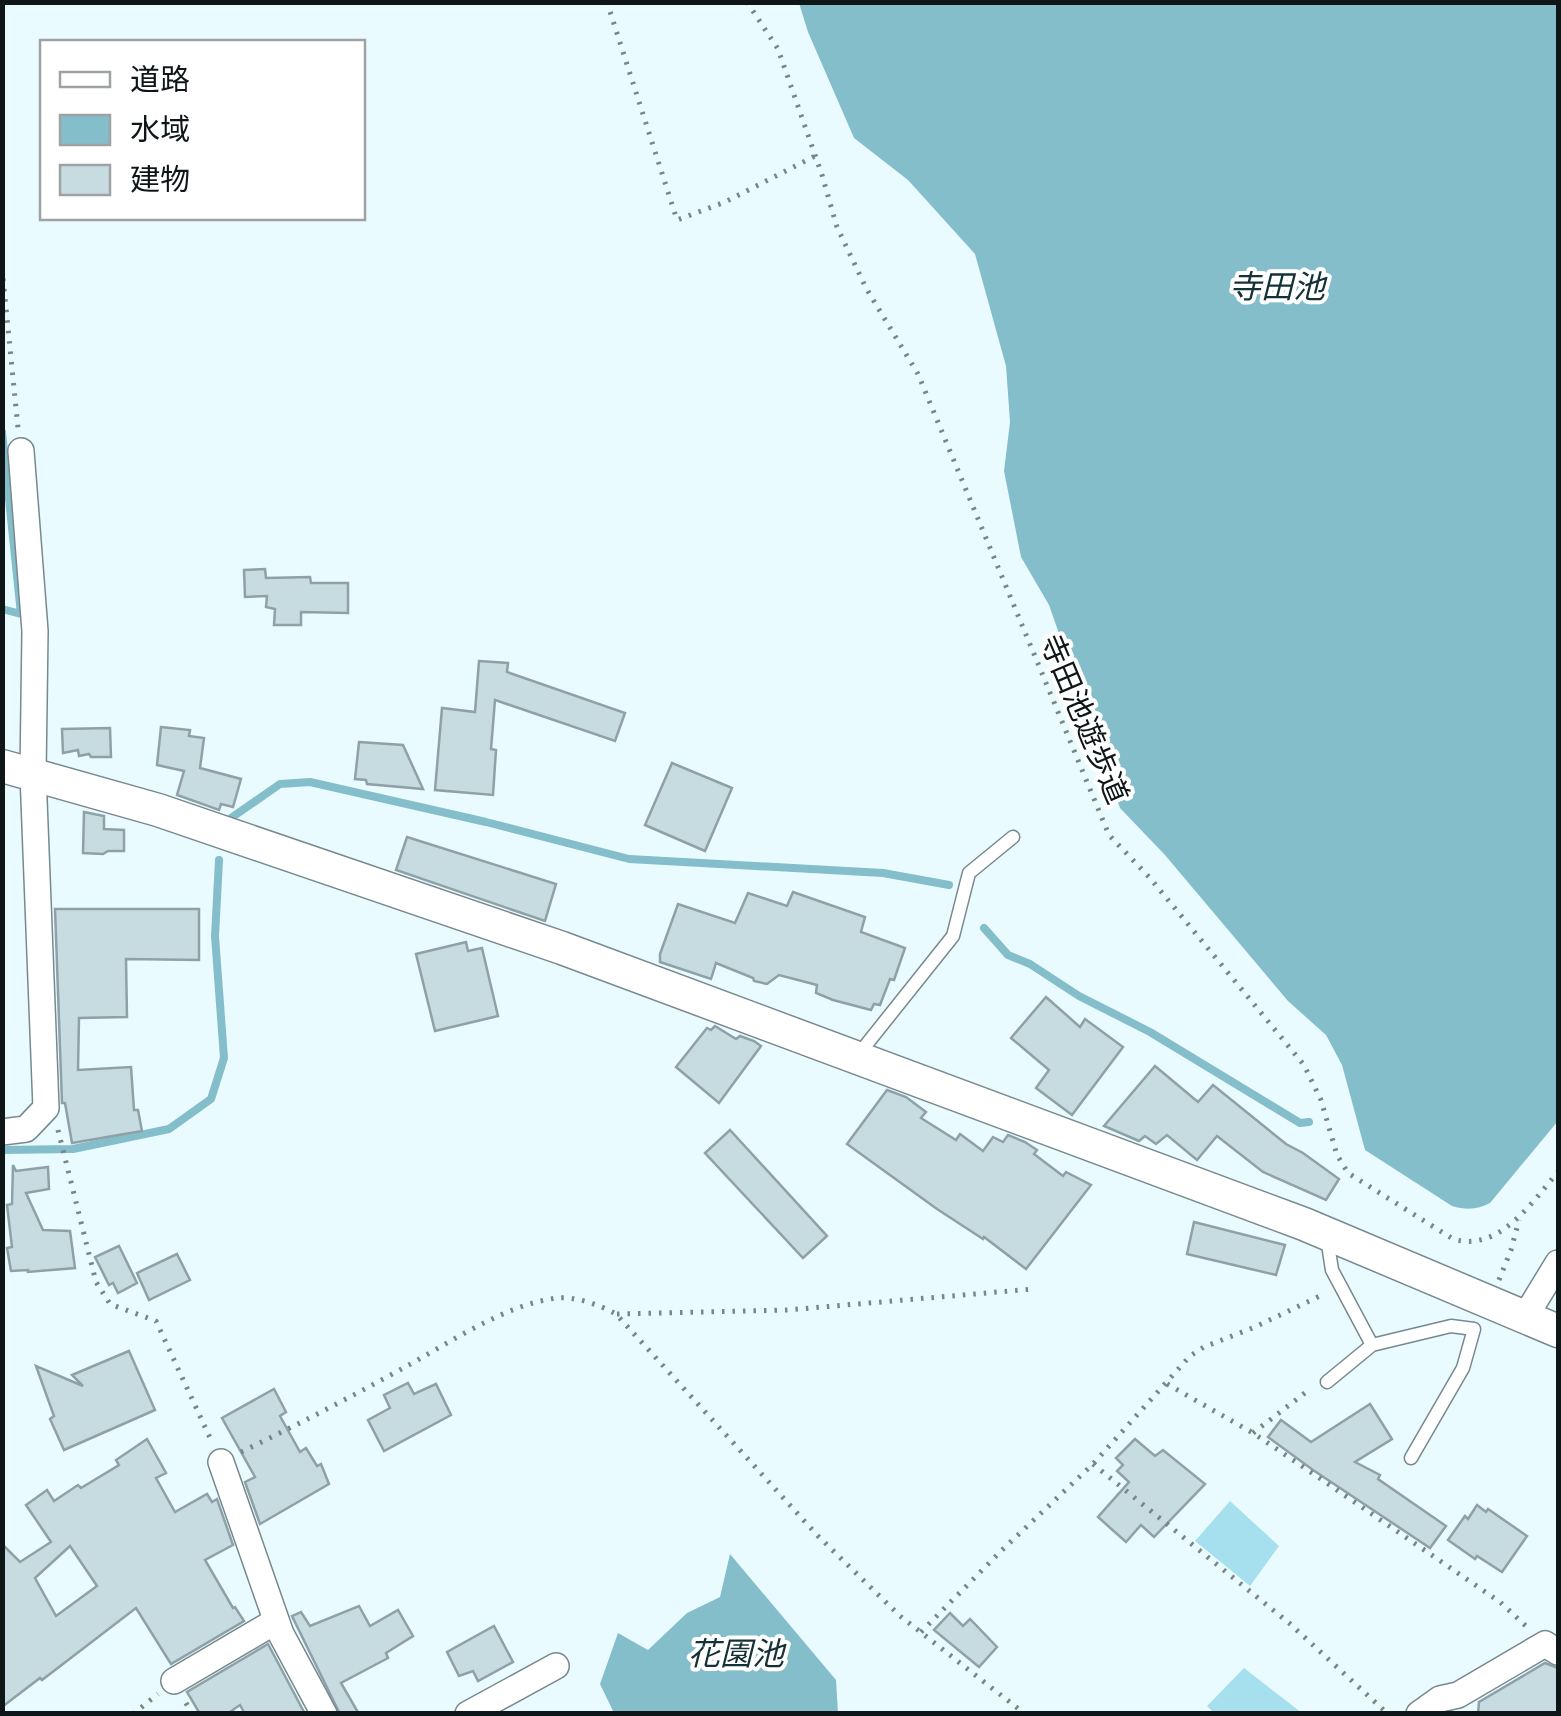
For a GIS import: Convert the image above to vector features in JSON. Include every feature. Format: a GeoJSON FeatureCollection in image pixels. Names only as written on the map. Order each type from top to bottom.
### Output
{"type":"FeatureCollection","features":[{"type":"Feature","properties":{"kind":"street"},"geometry":{"type":"LineString","coordinates":[[2,1132],[26,1129],[46,1108],[18,770],[35,631],[20,451]]}},
{"type":"Feature","properties":{"kind":"street"},"geometry":{"type":"LineString","coordinates":[[18,770],[158,810],[562,948],[1326,1233],[1558,1331]]}},
{"type":"Feature","properties":{"kind":"street"},"geometry":{"type":"LineString","coordinates":[[1525,1317],[1558,1263]]}},
{"type":"Feature","properties":{"kind":"street"},"geometry":{"type":"LineString","coordinates":[[221,1462],[276,1620],[324,1714]]}},
{"type":"Feature","properties":{"kind":"street"},"geometry":{"type":"LineString","coordinates":[[174,1681],[276,1620]]}},
{"type":"Feature","properties":{"kind":"street"},"geometry":{"type":"LineString","coordinates":[[1419,1714],[1440,1699],[1464,1704],[1552,1648]]}},
{"type":"Feature","properties":{"kind":"street"},"geometry":{"type":"LineString","coordinates":[[468,1714],[556,1666]]}},
{"type":"Feature","properties":{"kind":"lane"},"geometry":{"type":"LineString","coordinates":[[856,1057],[953,936],[968,873],[1012,837]]}},
{"type":"Feature","properties":{"kind":"lane"},"geometry":{"type":"LineString","coordinates":[[1326,1233],[1332,1270],[1372,1345]]}},
{"type":"Feature","properties":{"kind":"lane"},"geometry":{"type":"LineString","coordinates":[[1327,1382],[1372,1345],[1450,1326],[1474,1329],[1462,1368],[1411,1458]]}},
{"type":"Feature","properties":{"kind":"path"},"geometry":{"type":"LineString","coordinates":[[607,2],[676,220],[725,202],[815,156]]}},
{"type":"Feature","properties":{"kind":"path","name":"寺田池遊歩道"},"geometry":{"type":"LineString","coordinates":[[747,2],[778,49],[837,227],[866,288],[918,374],[1109,836],[1150,878],[1304,1064],[1321,1100],[1337,1155],[1348,1173],[1453,1239],[1467,1243],[1502,1231],[1558,1172]]}},
{"type":"Feature","properties":{"kind":"path"},"geometry":{"type":"LineString","coordinates":[[2,268],[20,451]]}},
{"type":"Feature","properties":{"kind":"path"},"geometry":{"type":"LineString","coordinates":[[60,1134],[96,1282],[110,1304],[156,1320],[221,1462],[516,1309],[560,1298],[603,1306],[616,1314],[818,1536],[900,1616],[1025,1714]]}},
{"type":"Feature","properties":{"kind":"path"},"geometry":{"type":"LineString","coordinates":[[921,1632],[1093,1464],[1190,1356],[1340,1286]]}},
{"type":"Feature","properties":{"kind":"path"},"geometry":{"type":"LineString","coordinates":[[616,1314],[787,1310],[1033,1289]]}},
{"type":"Feature","properties":{"kind":"path"},"geometry":{"type":"LineString","coordinates":[[1253,1433],[1319,1382],[1327,1382]]}},
{"type":"Feature","properties":{"kind":"path"},"geometry":{"type":"LineString","coordinates":[[1166,1384],[1253,1433],[1500,1602],[1552,1648]]}},
{"type":"Feature","properties":{"kind":"path"},"geometry":{"type":"LineString","coordinates":[[1093,1464],[1289,1623],[1388,1714]]}},
{"type":"Feature","properties":{"kind":"shaded area"},"geometry":{"type":"Polygon","coordinates":[[[1230,1501],[1279,1546],[1250,1586],[1195,1541],[1230,1501]]]}},
{"type":"Feature","properties":{"kind":"shaded area"},"geometry":{"type":"Polygon","coordinates":[[[1244,1668],[1302,1713],[1214,1713],[1207,1706],[1244,1668]]]}},
{"type":"Feature","properties":{"kind":"water","name":"寺田池"},"geometry":{"type":"Polygon","coordinates":[[[799,3],[1558,3],[1558,1121],[1490,1203],[1471,1209],[1452,1206],[1365,1150],[1342,1065],[1326,1035],[1288,1001],[1165,855],[1120,808],[1049,605],[1021,557],[1004,471],[1010,422],[1006,366],[975,254],[908,180],[854,138],[799,3]]]}},
{"type":"Feature","properties":{"kind":"water","name":"花園池"},"geometry":{"type":"Polygon","coordinates":[[[730,1554],[836,1680],[838,1713],[614,1713],[600,1684],[618,1633],[648,1650],[687,1613],[720,1597],[730,1554]]]}},
{"type":"Feature","properties":{"kind":"building"},"geometry":{"type":"Polygon","coordinates":[[[265,569],[266,578],[310,577],[311,583],[348,583],[348,613],[301,612],[301,625],[274,625],[275,609],[266,607],[267,596],[245,597],[244,570],[265,569]]]}},
{"type":"Feature","properties":{"kind":"building"},"geometry":{"type":"Polygon","coordinates":[[[479,661],[508,663],[507,672],[625,713],[615,741],[495,700],[493,795],[435,790],[442,708],[475,712],[479,661]]]}},
{"type":"Feature","properties":{"kind":"building"},"geometry":{"type":"Polygon","coordinates":[[[161,727],[190,730],[189,736],[204,738],[200,768],[241,779],[233,807],[221,804],[219,810],[177,795],[184,771],[157,765],[161,727]]]}},
{"type":"Feature","properties":{"kind":"building"},"geometry":{"type":"Polygon","coordinates":[[[110,728],[111,757],[79,756],[78,750],[63,753],[62,729],[110,728]]]}},
{"type":"Feature","properties":{"kind":"building"},"geometry":{"type":"Polygon","coordinates":[[[359,742],[403,745],[423,789],[367,784],[366,780],[355,779],[359,742]]]}},
{"type":"Feature","properties":{"kind":"building"},"geometry":{"type":"Polygon","coordinates":[[[672,763],[732,788],[705,851],[645,825],[672,763]]]}},
{"type":"Feature","properties":{"kind":"building"},"geometry":{"type":"Polygon","coordinates":[[[84,812],[104,816],[104,829],[124,830],[124,851],[83,853],[84,812]]]}},
{"type":"Feature","properties":{"kind":"building"},"geometry":{"type":"Polygon","coordinates":[[[407,837],[556,884],[545,921],[396,870],[407,837]]]}},
{"type":"Feature","properties":{"kind":"building"},"geometry":{"type":"Polygon","coordinates":[[[793,892],[865,917],[861,932],[905,948],[880,1005],[874,1004],[871,1010],[833,1000],[816,993],[817,985],[779,975],[767,984],[716,963],[711,979],[660,962],[678,904],[735,923],[748,893],[787,906],[793,892]]]}},
{"type":"Feature","properties":{"kind":"building"},"geometry":{"type":"Polygon","coordinates":[[[55,909],[199,909],[199,960],[126,959],[127,1017],[79,1018],[78,1070],[131,1067],[134,1110],[138,1110],[142,1131],[72,1143],[62,1103],[55,909]]]}},
{"type":"Feature","properties":{"kind":"building"},"geometry":{"type":"Polygon","coordinates":[[[466,942],[468,951],[482,948],[498,1016],[435,1031],[416,954],[466,942]]]}},
{"type":"Feature","properties":{"kind":"building"},"geometry":{"type":"Polygon","coordinates":[[[1046,997],[1080,1027],[1085,1019],[1123,1047],[1072,1115],[1036,1088],[1049,1070],[1011,1038],[1046,997]]]}},
{"type":"Feature","properties":{"kind":"building"},"geometry":{"type":"Polygon","coordinates":[[[715,1026],[736,1039],[740,1036],[761,1046],[719,1103],[676,1067],[707,1028],[715,1026]]]}},
{"type":"Feature","properties":{"kind":"building"},"geometry":{"type":"Polygon","coordinates":[[[1155,1066],[1198,1102],[1213,1085],[1286,1144],[1339,1179],[1326,1200],[1263,1172],[1217,1136],[1197,1160],[1167,1135],[1156,1144],[1145,1136],[1139,1141],[1104,1126],[1155,1066]]]}},
{"type":"Feature","properties":{"kind":"building"},"geometry":{"type":"Polygon","coordinates":[[[887,1090],[906,1097],[926,1112],[921,1118],[956,1140],[960,1134],[983,1151],[993,1137],[1003,1142],[1008,1135],[1037,1150],[1034,1154],[1063,1176],[1066,1172],[1091,1185],[1026,1269],[847,1144],[887,1090]]]}},
{"type":"Feature","properties":{"kind":"building"},"geometry":{"type":"Polygon","coordinates":[[[730,1130],[827,1236],[803,1258],[705,1153],[730,1130]]]}},
{"type":"Feature","properties":{"kind":"building"},"geometry":{"type":"Polygon","coordinates":[[[13,1165],[16,1171],[48,1167],[49,1189],[26,1193],[43,1230],[70,1231],[75,1268],[11,1271],[7,1205],[12,1204],[13,1165]]]}},
{"type":"Feature","properties":{"kind":"building"},"geometry":{"type":"Polygon","coordinates":[[[1194,1222],[1285,1245],[1276,1275],[1187,1254],[1194,1222]]]}},
{"type":"Feature","properties":{"kind":"building"},"geometry":{"type":"Polygon","coordinates":[[[119,1246],[137,1283],[118,1293],[113,1283],[109,1285],[95,1257],[119,1246]]]}},
{"type":"Feature","properties":{"kind":"building"},"geometry":{"type":"Polygon","coordinates":[[[177,1254],[190,1280],[149,1300],[137,1273],[177,1254]]]}},
{"type":"Feature","properties":{"kind":"building"},"geometry":{"type":"Polygon","coordinates":[[[129,1351],[155,1410],[64,1450],[50,1419],[54,1416],[36,1366],[83,1386],[72,1375],[129,1351]]]}},
{"type":"Feature","properties":{"kind":"building"},"geometry":{"type":"Polygon","coordinates":[[[408,1383],[414,1394],[436,1384],[451,1415],[384,1451],[368,1420],[390,1408],[384,1395],[408,1383]]]}},
{"type":"Feature","properties":{"kind":"building"},"geometry":{"type":"Polygon","coordinates":[[[274,1389],[286,1412],[280,1416],[300,1452],[306,1448],[317,1466],[321,1464],[329,1484],[260,1524],[245,1482],[255,1477],[222,1418],[274,1389]]]}},
{"type":"Feature","properties":{"kind":"building"},"geometry":{"type":"Polygon","coordinates":[[[1370,1404],[1392,1439],[1355,1462],[1380,1475],[1378,1479],[1446,1526],[1430,1548],[1268,1437],[1281,1420],[1311,1442],[1370,1404]]]}},
{"type":"Feature","properties":{"kind":"building"},"geometry":{"type":"Polygon","coordinates":[[[147,1439],[166,1473],[156,1478],[175,1512],[207,1494],[212,1502],[217,1499],[233,1545],[205,1560],[244,1621],[171,1664],[136,1608],[2,1707],[2,1544],[20,1562],[51,1542],[26,1505],[47,1490],[54,1501],[78,1485],[81,1488],[119,1465],[116,1460],[147,1439]],[[70,1546],[35,1578],[56,1616],[97,1586],[70,1546]]]}},
{"type":"Feature","properties":{"kind":"building"},"geometry":{"type":"Polygon","coordinates":[[[1135,1439],[1155,1456],[1163,1450],[1205,1484],[1154,1537],[1141,1525],[1126,1542],[1098,1517],[1129,1482],[1117,1471],[1123,1465],[1116,1458],[1135,1439]]]}},
{"type":"Feature","properties":{"kind":"building"},"geometry":{"type":"Polygon","coordinates":[[[1477,1505],[1527,1536],[1502,1572],[1448,1540],[1477,1505]]]}},
{"type":"Feature","properties":{"kind":"building"},"geometry":{"type":"Polygon","coordinates":[[[359,1606],[370,1626],[398,1610],[413,1636],[386,1653],[388,1658],[341,1683],[359,1714],[340,1714],[292,1616],[301,1612],[310,1626],[359,1606]]]}},
{"type":"Feature","properties":{"kind":"building"},"geometry":{"type":"Polygon","coordinates":[[[950,1613],[963,1626],[970,1619],[997,1647],[979,1667],[934,1630],[950,1613]]]}},
{"type":"Feature","properties":{"kind":"building"},"geometry":{"type":"Polygon","coordinates":[[[494,1626],[513,1662],[478,1681],[473,1671],[459,1676],[447,1652],[494,1626]]]}},
{"type":"Feature","properties":{"kind":"building"},"geometry":{"type":"Polygon","coordinates":[[[268,1644],[305,1714],[245,1714],[240,1705],[227,1714],[200,1714],[187,1692],[268,1644]]]}},
{"type":"Feature","properties":{"kind":"building"},"geometry":{"type":"Polygon","coordinates":[[[1545,1663],[1558,1668],[1558,1714],[1478,1714],[1479,1702],[1545,1663]]]}},
{"type":"Feature","properties":{"kind":"waterway"},"geometry":{"type":"LineString","coordinates":[[2,432],[21,614],[2,609]]}},
{"type":"Feature","properties":{"kind":"waterway"},"geometry":{"type":"LineString","coordinates":[[231,818],[280,784],[310,782],[629,859],[883,873],[949,885]]}},
{"type":"Feature","properties":{"kind":"waterway"},"geometry":{"type":"LineString","coordinates":[[2,1150],[73,1149],[169,1129],[211,1099],[224,1058],[215,936],[219,860]]}},
{"type":"Feature","properties":{"kind":"waterway"},"geometry":{"type":"LineString","coordinates":[[984,928],[1008,955],[1150,1032],[1300,1123],[1309,1122]]}}]}
